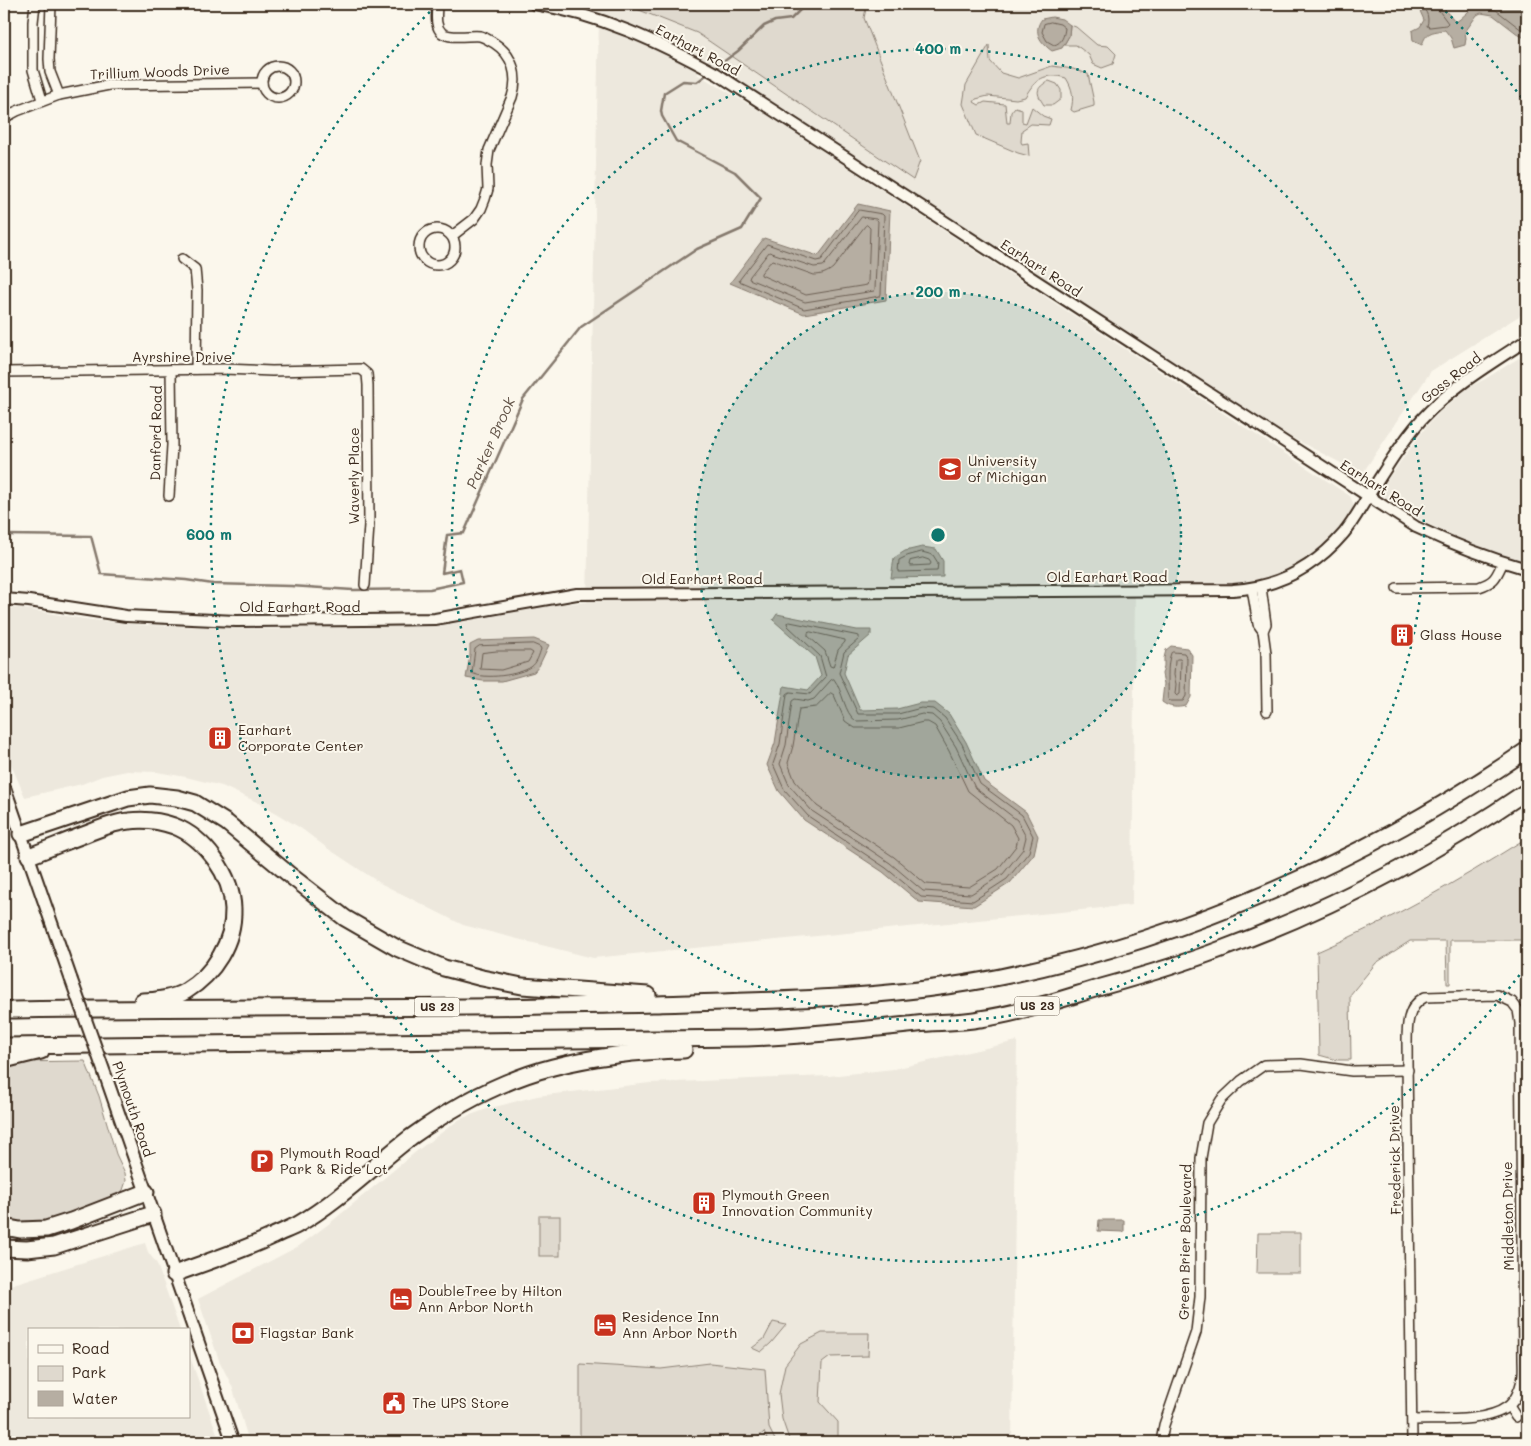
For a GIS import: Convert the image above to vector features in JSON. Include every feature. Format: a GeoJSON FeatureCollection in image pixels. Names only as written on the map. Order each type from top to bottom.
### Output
{"type":"FeatureCollection","features":[{"type":"Feature","properties":{"kind":"highway","name":"US 23"},"geometry":{"type":"LineString","coordinates":[[4,1010],[584,1006],[863,996],[965,984],[1080,958],[1182,927],[1281,888],[1348,856],[1404,826],[1474,786],[1527,750]]}},
{"type":"Feature","properties":{"kind":"highway","name":"US 23"},"geometry":{"type":"LineString","coordinates":[[4,1046],[747,1038],[821,1034],[934,1022],[979,1020],[1036,1006],[1161,970],[1269,930],[1334,902],[1386,876],[1492,815],[1527,791]]}},
{"type":"Feature","properties":{"kind":"highway"},"geometry":{"type":"LineString","coordinates":[[21,834],[128,798],[150,795],[177,798],[196,803],[227,823],[345,918],[397,948],[444,968],[522,986],[597,992],[760,1000]]}},
{"type":"Feature","properties":{"kind":"highway"},"geometry":{"type":"LineString","coordinates":[[29,856],[108,825],[128,821],[150,820],[175,826],[200,842],[216,861],[228,884],[233,909],[229,938],[219,958],[204,978],[185,992],[156,1001],[37,1009]]}},
{"type":"Feature","properties":{"kind":"highway"},"geometry":{"type":"LineString","coordinates":[[174,1274],[252,1245],[297,1225],[343,1193],[410,1138],[447,1113],[486,1092],[552,1067],[614,1055],[662,1050],[824,1044],[918,1033],[979,1020]]}},
{"type":"Feature","properties":{"kind":"highway"},"geometry":{"type":"LineString","coordinates":[[4,1060],[63,1045]]}},
{"type":"Feature","properties":{"kind":"highway"},"geometry":{"type":"LineString","coordinates":[[4,1227],[20,1230],[46,1229],[146,1192]]}},
{"type":"Feature","properties":{"kind":"highway"},"geometry":{"type":"LineString","coordinates":[[4,1248],[27,1249],[54,1246],[153,1214]]}},
{"type":"Feature","properties":{"kind":"main road","name":"Plymouth Road"},"geometry":{"type":"LineString","coordinates":[[4,786],[233,1442]]}},
{"type":"Feature","properties":{"kind":"street"},"geometry":{"type":"LineString","coordinates":[[35,4],[33,70],[42,100]]}},
{"type":"Feature","properties":{"kind":"street"},"geometry":{"type":"LineString","coordinates":[[51,4],[48,59],[50,72],[59,94]]}},
{"type":"Feature","properties":{"kind":"street"},"geometry":{"type":"LineString","coordinates":[[437,4],[436,20],[439,30],[444,35],[484,37],[507,53],[516,76],[514,89],[504,118],[489,150],[486,199],[474,219],[452,236]]}},
{"type":"Feature","properties":{"kind":"street","name":"Earhart Road"},"geometry":{"type":"LineString","coordinates":[[534,4],[574,12],[612,24],[647,38],[717,74],[1368,497],[1416,526],[1453,544],[1527,570]]}},
{"type":"Feature","properties":{"kind":"street","name":"Trillium Woods Drive"},"geometry":{"type":"LineString","coordinates":[[4,118],[59,94],[109,85],[262,82]]}},
{"type":"Feature","properties":{"kind":"street"},"geometry":{"type":"LineString","coordinates":[[432,229],[444,230],[452,236],[456,248],[454,254],[445,263],[433,264],[423,257],[419,246],[427,232],[432,229]]}},
{"type":"Feature","properties":{"kind":"street"},"geometry":{"type":"LineString","coordinates":[[182,259],[195,269],[197,290],[196,369]]}},
{"type":"Feature","properties":{"kind":"street","name":"Goss Road"},"geometry":{"type":"LineString","coordinates":[[1368,497],[1403,444],[1421,420],[1442,398],[1480,370],[1527,340]]}},
{"type":"Feature","properties":{"kind":"street","name":"Ayrshire Drive"},"geometry":{"type":"LineString","coordinates":[[4,372],[361,369]]}},
{"type":"Feature","properties":{"kind":"street","name":"Waverly Place"},"geometry":{"type":"LineString","coordinates":[[361,369],[367,374],[368,385],[369,525],[365,585]]}},
{"type":"Feature","properties":{"kind":"street","name":"Danford Road"},"geometry":{"type":"LineString","coordinates":[[169,496],[172,445],[171,370]]}},
{"type":"Feature","properties":{"kind":"street","name":"Old Earhart Road"},"geometry":{"type":"LineString","coordinates":[[4,599],[30,601],[126,616],[236,621],[364,620],[435,619],[577,594],[1130,591],[1257,588],[1295,574],[1318,558],[1345,532],[1368,497]]}},
{"type":"Feature","properties":{"kind":"street"},"geometry":{"type":"LineString","coordinates":[[1397,588],[1480,587],[1490,584],[1494,580],[1503,562]]}},
{"type":"Feature","properties":{"kind":"street"},"geometry":{"type":"LineString","coordinates":[[1257,588],[1266,624],[1264,631],[1268,711]]}},
{"type":"Feature","properties":{"kind":"street","name":"Frederick Drive"},"geometry":{"type":"LineString","coordinates":[[1412,1442],[1408,1070],[1408,1024],[1410,1014],[1417,1000],[1425,996],[1496,995],[1512,1002],[1518,1010],[1520,1023]]}},
{"type":"Feature","properties":{"kind":"street","name":"Middleton Drive"},"geometry":{"type":"LineString","coordinates":[[1508,1406],[1517,1394],[1523,1372],[1524,1140],[1520,1023]]}},
{"type":"Feature","properties":{"kind":"street","name":"Green Brier Boulevard"},"geometry":{"type":"LineString","coordinates":[[1161,1442],[1164,1425],[1196,1332],[1200,1298],[1201,1158],[1207,1123],[1221,1100],[1242,1081],[1264,1066],[1301,1064],[1352,1071],[1408,1070]]}},
{"type":"Feature","properties":{"kind":"street"},"geometry":{"type":"LineString","coordinates":[[1412,1420],[1489,1416],[1508,1406],[1516,1417]]}},
{"type":"Feature","properties":{"kind":"shaded area"},"geometry":{"type":"Polygon","coordinates":[[[545,4],[1527,4],[1527,311],[1431,371],[1362,474],[1281,432],[713,65],[697,74],[764,113],[1350,496],[1353,509],[1338,533],[1320,553],[1299,567],[1255,584],[1135,588],[1132,905],[593,958],[463,925],[380,883],[302,829],[261,804],[222,786],[157,772],[127,771],[25,797],[4,748],[4,608],[18,608],[84,619],[142,625],[273,629],[458,623],[547,605],[587,602],[599,17],[545,4]]]}},
{"type":"Feature","properties":{"kind":"shaded area"},"geometry":{"type":"Polygon","coordinates":[[[1527,353],[1527,565],[1458,539],[1396,507],[1386,499],[1383,492],[1384,485],[1401,461],[1426,427],[1440,412],[1469,387],[1527,353]]]}},
{"type":"Feature","properties":{"kind":"shaded area"},"geometry":{"type":"Polygon","coordinates":[[[1017,1041],[1012,1442],[249,1442],[232,1386],[219,1360],[198,1299],[299,1246],[330,1223],[418,1150],[460,1119],[487,1109],[537,1096],[650,1083],[829,1076],[894,1069],[1017,1041]]]}},
{"type":"Feature","properties":{"kind":"shaded area"},"geometry":{"type":"Polygon","coordinates":[[[145,1243],[148,1252],[157,1264],[179,1328],[28,1328],[28,1418],[190,1418],[190,1357],[220,1442],[4,1442],[4,1287],[145,1243]]]}},
{"type":"Feature","properties":{"kind":"green space"},"geometry":{"type":"Polygon","coordinates":[[[624,4],[867,4],[864,18],[920,161],[913,180],[697,33],[624,4]]]}},
{"type":"Feature","properties":{"kind":"green space"},"geometry":{"type":"Polygon","coordinates":[[[1070,25],[1076,27],[1097,45],[1108,46],[1116,54],[1113,64],[1102,68],[1093,64],[1089,55],[1076,45],[1064,45],[1069,36],[1070,25]]]}},
{"type":"Feature","properties":{"kind":"green space"},"geometry":{"type":"Polygon","coordinates":[[[989,45],[990,61],[1001,73],[1018,78],[1052,66],[1073,69],[1088,74],[1094,106],[1074,112],[1071,110],[1073,98],[1066,78],[1059,76],[1046,77],[1037,81],[1025,97],[1016,99],[988,96],[976,99],[974,102],[979,105],[985,102],[1005,104],[1007,123],[1010,123],[1011,112],[1015,107],[1022,109],[1022,122],[1026,123],[1032,107],[1043,116],[1051,119],[1049,125],[1031,124],[1022,130],[1021,142],[1022,144],[1028,143],[1029,156],[976,135],[963,104],[966,85],[989,45]]]}},
{"type":"Feature","properties":{"kind":"green space"},"geometry":{"type":"Polygon","coordinates":[[[1049,81],[1057,84],[1061,90],[1061,99],[1053,105],[1044,105],[1038,91],[1041,86],[1049,81]]]}},
{"type":"Feature","properties":{"kind":"green space"},"geometry":{"type":"Polygon","coordinates":[[[1527,839],[1527,940],[1450,940],[1450,984],[1447,984],[1446,941],[1410,941],[1376,963],[1350,995],[1351,1060],[1337,1060],[1319,1055],[1317,952],[1423,900],[1527,839]]]}},
{"type":"Feature","properties":{"kind":"green space"},"geometry":{"type":"Polygon","coordinates":[[[85,1061],[99,1096],[116,1154],[125,1173],[126,1181],[123,1190],[111,1198],[49,1220],[32,1223],[4,1221],[4,1065],[9,1062],[85,1061]]]}},
{"type":"Feature","properties":{"kind":"green space"},"geometry":{"type":"Polygon","coordinates":[[[539,1216],[560,1216],[560,1256],[539,1256],[539,1216]]]}},
{"type":"Feature","properties":{"kind":"green space"},"geometry":{"type":"Polygon","coordinates":[[[1258,1233],[1300,1233],[1300,1273],[1257,1273],[1258,1233]]]}},
{"type":"Feature","properties":{"kind":"green space"},"geometry":{"type":"Polygon","coordinates":[[[773,1322],[786,1325],[761,1352],[752,1348],[764,1339],[773,1322]]]}},
{"type":"Feature","properties":{"kind":"green space"},"geometry":{"type":"Polygon","coordinates":[[[822,1333],[869,1333],[868,1356],[830,1357],[822,1363],[820,1402],[838,1422],[838,1442],[790,1442],[782,1419],[779,1394],[785,1365],[801,1344],[822,1333]]]}},
{"type":"Feature","properties":{"kind":"green space"},"geometry":{"type":"Polygon","coordinates":[[[710,1363],[765,1369],[769,1428],[776,1442],[768,1442],[764,1432],[755,1442],[580,1442],[580,1364],[661,1369],[710,1363]]]}},
{"type":"Feature","properties":{"kind":"water"},"geometry":{"type":"Polygon","coordinates":[[[1413,4],[1440,4],[1455,22],[1477,4],[1527,4],[1527,39],[1493,15],[1481,13],[1477,15],[1465,32],[1465,45],[1454,48],[1451,38],[1445,30],[1430,33],[1425,37],[1422,45],[1413,41],[1412,31],[1420,27],[1424,20],[1420,11],[1413,7],[1413,4]]]}},
{"type":"Feature","properties":{"kind":"water"},"geometry":{"type":"Polygon","coordinates":[[[1052,17],[1062,19],[1070,25],[1069,36],[1062,48],[1052,51],[1041,41],[1038,28],[1042,19],[1052,17]]]}},
{"type":"Feature","properties":{"kind":"water"},"geometry":{"type":"Polygon","coordinates":[[[858,204],[890,211],[886,300],[804,314],[730,283],[764,238],[818,256],[858,204]]]}},
{"type":"Feature","properties":{"kind":"water"},"geometry":{"type":"Polygon","coordinates":[[[922,547],[936,549],[943,561],[943,577],[891,578],[894,558],[905,551],[922,547]]]}},
{"type":"Feature","properties":{"kind":"water"},"geometry":{"type":"Polygon","coordinates":[[[777,614],[857,630],[871,630],[871,635],[848,655],[844,673],[860,710],[897,709],[920,703],[935,703],[949,714],[966,742],[984,781],[1026,812],[1038,836],[1034,854],[1010,883],[974,906],[919,902],[883,872],[804,820],[779,791],[767,765],[775,743],[784,686],[808,690],[821,676],[815,657],[773,620],[777,614]]]}},
{"type":"Feature","properties":{"kind":"water"},"geometry":{"type":"Polygon","coordinates":[[[534,639],[549,645],[534,672],[502,681],[483,681],[466,678],[470,645],[478,641],[534,639]]]}},
{"type":"Feature","properties":{"kind":"water"},"geometry":{"type":"Polygon","coordinates":[[[1171,646],[1187,648],[1192,655],[1191,697],[1186,706],[1174,707],[1162,702],[1164,658],[1166,650],[1171,646]]]}},
{"type":"Feature","properties":{"kind":"water"},"geometry":{"type":"Polygon","coordinates":[[[1099,1220],[1124,1220],[1124,1232],[1098,1231],[1099,1220]]]}},
{"type":"Feature","properties":{"kind":"waterway","name":"Parker Brook"},"geometry":{"type":"LineString","coordinates":[[715,68],[738,51],[764,26],[775,21],[791,19],[806,4]]}},
{"type":"Feature","properties":{"kind":"waterway","name":"Parker Brook"},"geometry":{"type":"LineString","coordinates":[[4,535],[91,536],[101,574],[186,580],[213,584],[353,590],[430,589],[463,582],[460,569],[442,573],[447,535],[464,533],[523,399],[581,327],[697,249],[742,229],[761,198],[735,172],[676,141],[662,116],[664,93],[683,81],[697,82],[709,73]]}},
{"type":"Feature","properties":{"kind":"place","name":"University of Michigan"},"geometry":{"type":"Point","coordinates":[950,469]}},
{"type":"Feature","properties":{"kind":"place","name":"Glass House"},"geometry":{"type":"Point","coordinates":[1402,635]}},
{"type":"Feature","properties":{"kind":"place","name":"Earhart Corporate Center"},"geometry":{"type":"Point","coordinates":[220,738]}},
{"type":"Feature","properties":{"kind":"place","name":"Plymouth Road Park & Ride Lot"},"geometry":{"type":"Point","coordinates":[262,1161]}},
{"type":"Feature","properties":{"kind":"place","name":"Plymouth Green Innovation Community"},"geometry":{"type":"Point","coordinates":[704,1203]}},
{"type":"Feature","properties":{"kind":"place","name":"DoubleTree by Hilton Ann Arbor North"},"geometry":{"type":"Point","coordinates":[401,1299]}},
{"type":"Feature","properties":{"kind":"place","name":"Residence Inn Ann Arbor North"},"geometry":{"type":"Point","coordinates":[605,1325]}},
{"type":"Feature","properties":{"kind":"place","name":"Flagstar Bank"},"geometry":{"type":"Point","coordinates":[243,1333]}},
{"type":"Feature","properties":{"kind":"place","name":"The UPS Store"},"geometry":{"type":"Point","coordinates":[394,1403]}}]}
